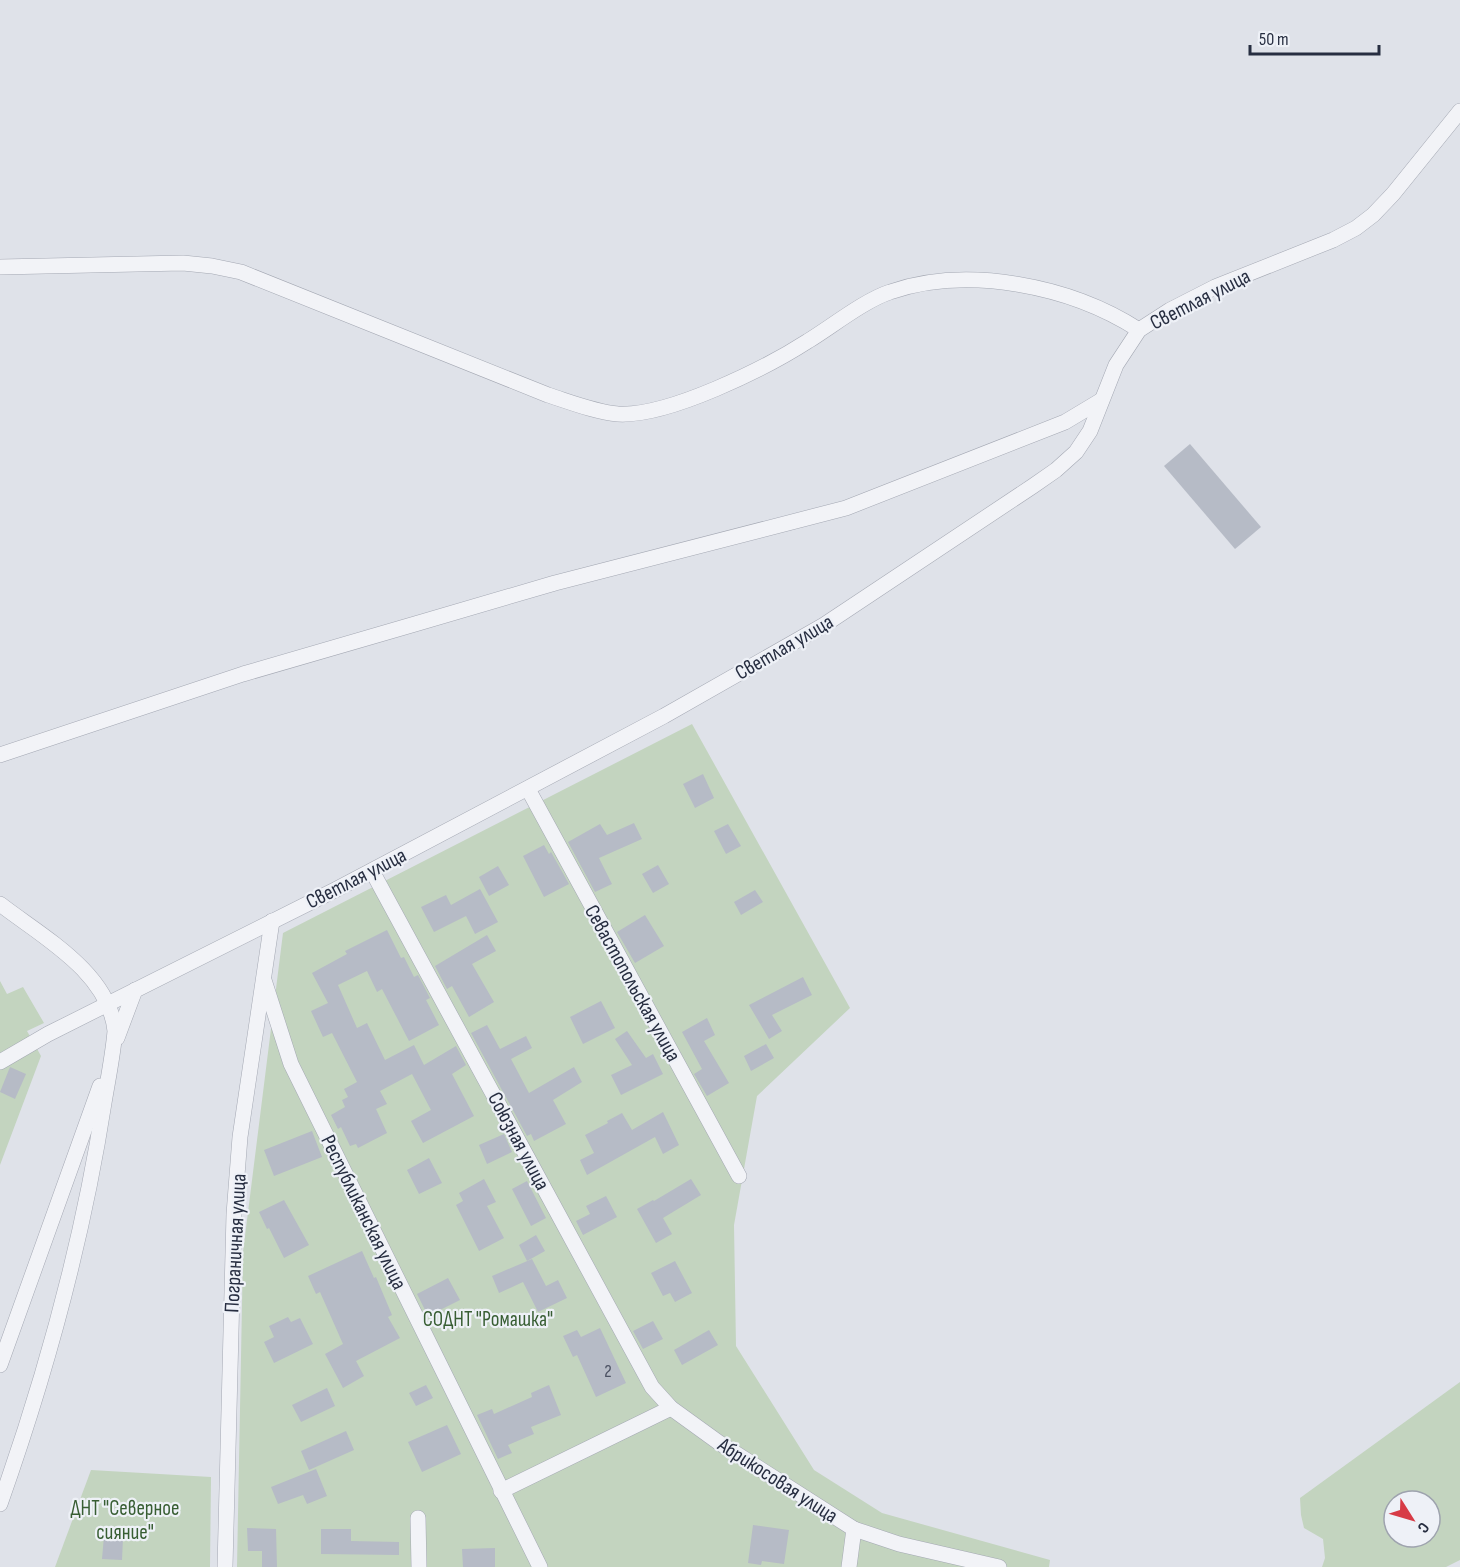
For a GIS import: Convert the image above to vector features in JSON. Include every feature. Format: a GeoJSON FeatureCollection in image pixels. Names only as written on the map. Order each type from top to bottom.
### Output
{"type":"FeatureCollection","features":[{"type":"Feature","properties":{"kind":"street","name":"Светлая улица"},"geometry":{"type":"LineString","coordinates":[[1,1064],[39,1039],[372,871],[663,717],[824,625],[1033,486],[1076,452],[1090,431],[1116,365],[1139,330],[1170,310],[1215,287],[1333,240],[1356,228],[1373,215],[1393,194],[1460,111]]}},
{"type":"Feature","properties":{"kind":"street"},"geometry":{"type":"LineString","coordinates":[[0,267],[183,263],[241,272],[548,395],[619,414],[651,410],[691,399],[748,374],[803,345],[889,292],[947,281],[986,281],[1023,285],[1069,297],[1105,311],[1139,330]]}},
{"type":"Feature","properties":{"kind":"street"},"geometry":{"type":"LineString","coordinates":[[0,755],[243,674],[555,583],[846,508],[1065,422],[1100,401]]}},
{"type":"Feature","properties":{"kind":"street","name":"Севастопольская улица"},"geometry":{"type":"LineString","coordinates":[[528,789],[739,1176]]}},
{"type":"Feature","properties":{"kind":"street","name":"Союзная улица"},"geometry":{"type":"LineString","coordinates":[[372,871],[652,1387],[671,1408]]}},
{"type":"Feature","properties":{"kind":"street"},"geometry":{"type":"LineString","coordinates":[[0,903],[64,951],[84,970],[114,1017],[114,1048],[97,1151],[78,1239],[50,1348],[0,1504]]}},
{"type":"Feature","properties":{"kind":"street","name":"Пограничная улица"},"geometry":{"type":"LineString","coordinates":[[225,1567],[234,1214],[240,1137],[272,921]]}},
{"type":"Feature","properties":{"kind":"street","name":"Республиканская улица"},"geometry":{"type":"LineString","coordinates":[[264,980],[291,1064],[540,1567]]}},
{"type":"Feature","properties":{"kind":"street"},"geometry":{"type":"LineString","coordinates":[[0,1365],[135,990]]}},
{"type":"Feature","properties":{"kind":"street"},"geometry":{"type":"LineString","coordinates":[[501,1491],[671,1408]]}},
{"type":"Feature","properties":{"kind":"street","name":"Абрикосовая улица"},"geometry":{"type":"LineString","coordinates":[[671,1408],[718,1442],[854,1529],[849,1567]]}},
{"type":"Feature","properties":{"kind":"street"},"geometry":{"type":"LineString","coordinates":[[418,1518],[419,1567]]}},
{"type":"Feature","properties":{"kind":"street"},"geometry":{"type":"LineString","coordinates":[[854,1529],[899,1544],[999,1567]]}},
{"type":"Feature","properties":{"kind":"green space","name":"СОДНТ \"Ромашка\""},"geometry":{"type":"Polygon","coordinates":[[[692,724],[850,1008],[757,1096],[734,1225],[736,1346],[814,1470],[882,1513],[1050,1560],[1049,1567],[237,1567],[243,1252],[283,933],[692,724]]]}},
{"type":"Feature","properties":{"kind":"green space"},"geometry":{"type":"Polygon","coordinates":[[[0,981],[7,994],[23,987],[44,1023],[27,1031],[41,1056],[0,1165],[0,981]]]}},
{"type":"Feature","properties":{"kind":"green space"},"geometry":{"type":"Polygon","coordinates":[[[1460,1382],[1460,1560],[1446,1567],[1322,1567],[1325,1558],[1323,1539],[1304,1528],[1300,1498],[1460,1382]]]}},
{"type":"Feature","properties":{"kind":"green space","name":"ДНТ \"Северное сияние\""},"geometry":{"type":"Polygon","coordinates":[[[91,1470],[211,1477],[210,1567],[55,1567],[91,1470]]]}},
{"type":"Feature","properties":{"kind":"building"},"geometry":{"type":"Polygon","coordinates":[[[1190,444],[1261,527],[1235,549],[1164,466],[1190,444]]]}},
{"type":"Feature","properties":{"kind":"building"},"geometry":{"type":"Polygon","coordinates":[[[703,774],[714,798],[695,808],[683,784],[703,774]]]}},
{"type":"Feature","properties":{"kind":"building"},"geometry":{"type":"Polygon","coordinates":[[[634,823],[642,839],[599,858],[612,884],[595,892],[568,842],[600,824],[607,835],[634,823]]]}},
{"type":"Feature","properties":{"kind":"building"},"geometry":{"type":"Polygon","coordinates":[[[728,824],[741,846],[726,854],[714,831],[728,824]]]}},
{"type":"Feature","properties":{"kind":"building"},"geometry":{"type":"Polygon","coordinates":[[[544,845],[549,854],[551,852],[569,884],[544,897],[523,856],[544,845]]]}},
{"type":"Feature","properties":{"kind":"building"},"geometry":{"type":"Polygon","coordinates":[[[658,865],[669,884],[653,893],[642,874],[658,865]]]}},
{"type":"Feature","properties":{"kind":"building"},"geometry":{"type":"Polygon","coordinates":[[[498,866],[509,885],[489,896],[479,877],[498,866]]]}},
{"type":"Feature","properties":{"kind":"building"},"geometry":{"type":"Polygon","coordinates":[[[480,889],[498,922],[475,934],[466,916],[434,932],[421,907],[446,895],[451,905],[480,889]]]}},
{"type":"Feature","properties":{"kind":"building"},"geometry":{"type":"Polygon","coordinates":[[[755,890],[763,902],[741,915],[734,902],[755,890]]]}},
{"type":"Feature","properties":{"kind":"building"},"geometry":{"type":"Polygon","coordinates":[[[645,915],[664,946],[635,963],[617,932],[645,915]]]}},
{"type":"Feature","properties":{"kind":"building"},"geometry":{"type":"Polygon","coordinates":[[[387,930],[401,958],[404,957],[414,977],[418,975],[430,998],[426,1000],[439,1025],[409,1041],[382,989],[377,992],[367,971],[338,985],[357,1028],[367,1023],[385,1060],[414,1045],[424,1065],[456,1046],[466,1065],[452,1074],[474,1116],[423,1143],[411,1121],[431,1110],[412,1074],[380,1091],[387,1104],[376,1109],[387,1133],[358,1148],[356,1144],[350,1146],[341,1127],[338,1129],[331,1115],[345,1107],[342,1100],[348,1097],[344,1089],[357,1082],[332,1033],[323,1037],[311,1011],[328,1003],[312,973],[347,954],[345,951],[387,930]]]}},
{"type":"Feature","properties":{"kind":"building"},"geometry":{"type":"Polygon","coordinates":[[[487,935],[496,951],[472,964],[494,1002],[469,1017],[452,986],[447,989],[435,966],[487,935]]]}},
{"type":"Feature","properties":{"kind":"building"},"geometry":{"type":"Polygon","coordinates":[[[803,977],[812,995],[772,1015],[782,1031],[769,1039],[749,1005],[803,977]]]}},
{"type":"Feature","properties":{"kind":"building"},"geometry":{"type":"Polygon","coordinates":[[[601,1001],[615,1028],[583,1044],[570,1017],[601,1001]]]}},
{"type":"Feature","properties":{"kind":"building"},"geometry":{"type":"Polygon","coordinates":[[[707,1018],[715,1035],[704,1041],[729,1083],[707,1096],[694,1074],[702,1069],[682,1032],[707,1018]]]}},
{"type":"Feature","properties":{"kind":"building"},"geometry":{"type":"Polygon","coordinates":[[[487,1025],[500,1049],[526,1036],[532,1048],[511,1059],[529,1093],[574,1067],[582,1082],[553,1100],[566,1124],[534,1141],[531,1134],[527,1136],[471,1033],[487,1025]]]}},
{"type":"Feature","properties":{"kind":"building"},"geometry":{"type":"Polygon","coordinates":[[[627,1031],[646,1058],[653,1054],[663,1074],[621,1095],[611,1075],[632,1065],[615,1039],[627,1031]]]}},
{"type":"Feature","properties":{"kind":"building"},"geometry":{"type":"Polygon","coordinates":[[[766,1044],[774,1058],[751,1071],[744,1056],[766,1044]]]}},
{"type":"Feature","properties":{"kind":"building"},"geometry":{"type":"Polygon","coordinates":[[[10,1067],[26,1074],[15,1099],[0,1092],[10,1067]]]}},
{"type":"Feature","properties":{"kind":"building"},"geometry":{"type":"Polygon","coordinates":[[[663,1112],[679,1145],[663,1154],[655,1137],[587,1175],[580,1160],[594,1153],[585,1135],[622,1113],[632,1130],[663,1112]]]}},
{"type":"Feature","properties":{"kind":"building"},"geometry":{"type":"Polygon","coordinates":[[[312,1131],[322,1157],[274,1176],[264,1150],[312,1131]]]}},
{"type":"Feature","properties":{"kind":"building"},"geometry":{"type":"Polygon","coordinates":[[[504,1134],[512,1152],[487,1164],[479,1145],[504,1134]]]}},
{"type":"Feature","properties":{"kind":"building"},"geometry":{"type":"Polygon","coordinates":[[[429,1158],[442,1183],[419,1194],[407,1170],[429,1158]]]}},
{"type":"Feature","properties":{"kind":"building"},"geometry":{"type":"Polygon","coordinates":[[[484,1179],[496,1202],[487,1206],[504,1238],[479,1251],[456,1205],[463,1201],[459,1193],[484,1179]]]}},
{"type":"Feature","properties":{"kind":"building"},"geometry":{"type":"Polygon","coordinates":[[[691,1179],[701,1195],[663,1218],[672,1234],[656,1243],[637,1209],[691,1179]]]}},
{"type":"Feature","properties":{"kind":"building"},"geometry":{"type":"Polygon","coordinates":[[[527,1181],[546,1218],[531,1226],[512,1189],[527,1181]]]}},
{"type":"Feature","properties":{"kind":"building"},"geometry":{"type":"Polygon","coordinates":[[[606,1196],[617,1217],[583,1235],[576,1221],[590,1214],[586,1206],[606,1196]]]}},
{"type":"Feature","properties":{"kind":"building"},"geometry":{"type":"Polygon","coordinates":[[[284,1200],[309,1245],[284,1258],[259,1212],[284,1200]]]}},
{"type":"Feature","properties":{"kind":"building"},"geometry":{"type":"Polygon","coordinates":[[[536,1235],[545,1251],[527,1261],[519,1245],[536,1235]]]}},
{"type":"Feature","properties":{"kind":"building"},"geometry":{"type":"Polygon","coordinates":[[[362,1251],[392,1315],[388,1317],[400,1338],[356,1361],[364,1376],[343,1388],[325,1354],[343,1344],[320,1292],[316,1294],[308,1276],[362,1251]]]}},
{"type":"Feature","properties":{"kind":"building"},"geometry":{"type":"Polygon","coordinates":[[[532,1259],[546,1286],[558,1280],[567,1298],[538,1312],[523,1282],[499,1293],[492,1276],[532,1259]]]}},
{"type":"Feature","properties":{"kind":"building"},"geometry":{"type":"Polygon","coordinates":[[[675,1261],[692,1293],[675,1302],[670,1293],[663,1296],[651,1273],[675,1261]]]}},
{"type":"Feature","properties":{"kind":"building"},"geometry":{"type":"Polygon","coordinates":[[[448,1278],[460,1300],[428,1316],[417,1294],[448,1278]]]}},
{"type":"Feature","properties":{"kind":"building"},"geometry":{"type":"Polygon","coordinates":[[[288,1317],[291,1322],[300,1318],[313,1344],[274,1363],[264,1342],[274,1337],[269,1326],[288,1317]]]}},
{"type":"Feature","properties":{"kind":"building"},"geometry":{"type":"Polygon","coordinates":[[[653,1321],[663,1339],[643,1349],[633,1331],[653,1321]]]}},
{"type":"Feature","properties":{"kind":"building"},"geometry":{"type":"Polygon","coordinates":[[[600,1328],[626,1383],[596,1397],[577,1355],[573,1357],[563,1336],[577,1330],[581,1337],[600,1328]]]}},
{"type":"Feature","properties":{"kind":"building"},"geometry":{"type":"Polygon","coordinates":[[[709,1330],[718,1345],[682,1365],[674,1350],[709,1330]]]}},
{"type":"Feature","properties":{"kind":"building"},"geometry":{"type":"Polygon","coordinates":[[[426,1385],[433,1398],[416,1406],[409,1393],[426,1385]]]}},
{"type":"Feature","properties":{"kind":"building"},"geometry":{"type":"Polygon","coordinates":[[[549,1385],[561,1415],[531,1427],[534,1434],[508,1445],[512,1453],[498,1459],[477,1415],[492,1409],[494,1414],[532,1397],[531,1393],[549,1385]]]}},
{"type":"Feature","properties":{"kind":"building"},"geometry":{"type":"Polygon","coordinates":[[[327,1388],[335,1406],[301,1422],[292,1405],[327,1388]]]}},
{"type":"Feature","properties":{"kind":"building"},"geometry":{"type":"Polygon","coordinates":[[[447,1425],[461,1454],[422,1472],[408,1442],[447,1425]]]}},
{"type":"Feature","properties":{"kind":"building"},"geometry":{"type":"Polygon","coordinates":[[[346,1431],[354,1450],[309,1470],[301,1451],[346,1431]]]}},
{"type":"Feature","properties":{"kind":"building"},"geometry":{"type":"Polygon","coordinates":[[[316,1469],[327,1496],[307,1504],[303,1495],[278,1504],[271,1487],[316,1469]]]}},
{"type":"Feature","properties":{"kind":"building"},"geometry":{"type":"Polygon","coordinates":[[[753,1525],[789,1530],[784,1564],[762,1561],[761,1565],[748,1563],[753,1525]]]}},
{"type":"Feature","properties":{"kind":"building"},"geometry":{"type":"Polygon","coordinates":[[[247,1528],[276,1529],[277,1567],[262,1567],[262,1551],[248,1551],[247,1528]]]}},
{"type":"Feature","properties":{"kind":"building"},"geometry":{"type":"Polygon","coordinates":[[[321,1529],[351,1529],[351,1541],[399,1542],[399,1555],[321,1554],[321,1529]]]}},
{"type":"Feature","properties":{"kind":"building"},"geometry":{"type":"Polygon","coordinates":[[[104,1536],[123,1538],[122,1560],[102,1559],[104,1536]]]}},
{"type":"Feature","properties":{"kind":"building"},"geometry":{"type":"Polygon","coordinates":[[[495,1548],[495,1567],[463,1567],[462,1549],[495,1548]]]}}]}
